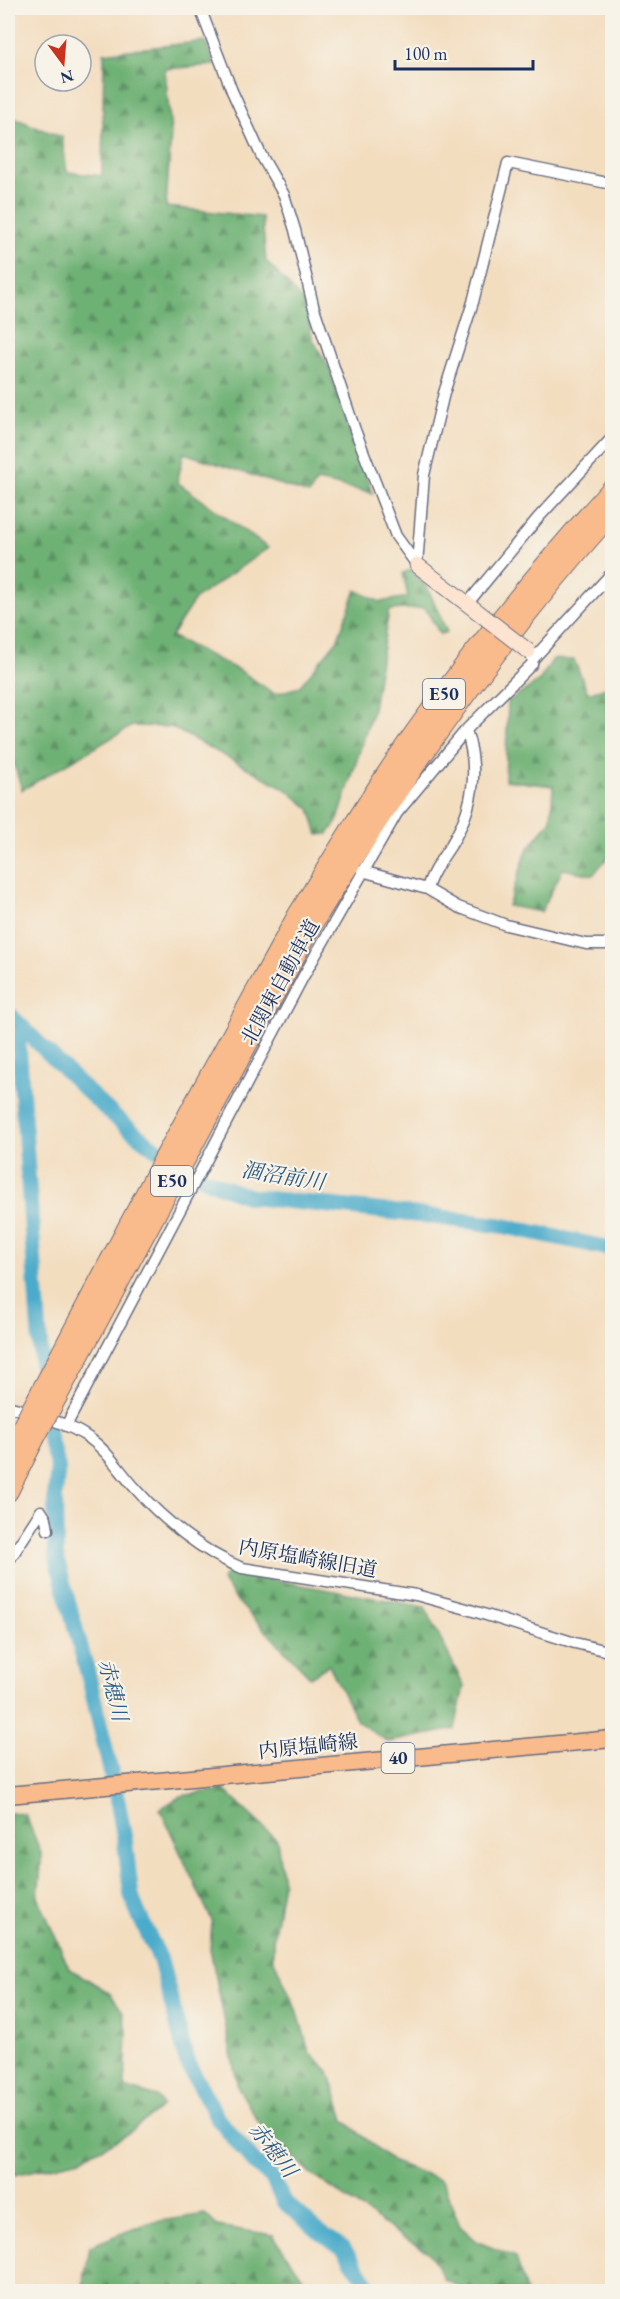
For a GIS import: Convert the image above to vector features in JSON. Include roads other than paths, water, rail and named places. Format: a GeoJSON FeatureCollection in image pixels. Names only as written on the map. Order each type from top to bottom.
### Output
{"type":"FeatureCollection","features":[{"type":"Feature","properties":{"kind":"highway","name":"北関東自動車道"},"geometry":{"type":"LineString","coordinates":[[8,1491],[28,1433],[305,919],[421,725],[525,589],[612,489]]}},
{"type":"Feature","properties":{"kind":"highway","name":"北関東自動車道"},"geometry":{"type":"LineString","coordinates":[[305,919],[487,663],[574,555],[612,512]]}},
{"type":"Feature","properties":{"kind":"highway","name":"北関東自動車道"},"geometry":{"type":"LineString","coordinates":[[8,1455],[28,1433]]}},
{"type":"Feature","properties":{"kind":"main road","name":"内原塩崎線"},"geometry":{"type":"LineString","coordinates":[[15,1795],[612,1739]]}},
{"type":"Feature","properties":{"kind":"street"},"geometry":{"type":"LineString","coordinates":[[66,1426],[212,1147],[362,871],[397,813],[466,730],[532,664],[531,655],[417,565],[396,536],[358,439],[313,305],[284,195],[261,155],[232,91],[200,8]]}},
{"type":"Feature","properties":{"kind":"street"},"geometry":{"type":"LineString","coordinates":[[417,565],[424,475],[444,393],[472,302],[508,163],[612,184]]}},
{"type":"Feature","properties":{"kind":"street"},"geometry":{"type":"LineString","coordinates":[[472,608],[538,518],[612,438]]}},
{"type":"Feature","properties":{"kind":"street"},"geometry":{"type":"LineString","coordinates":[[531,655],[612,573]]}},
{"type":"Feature","properties":{"kind":"street"},"geometry":{"type":"LineString","coordinates":[[427,890],[429,879],[462,827],[467,814],[474,783],[474,757],[466,730]]}},
{"type":"Feature","properties":{"kind":"street"},"geometry":{"type":"LineString","coordinates":[[362,871],[427,890],[458,907],[496,922],[586,944],[612,944]]}},
{"type":"Feature","properties":{"kind":"street"},"geometry":{"type":"LineString","coordinates":[[52,1353],[146,1176]]}},
{"type":"Feature","properties":{"kind":"street"},"geometry":{"type":"LineString","coordinates":[[66,1327],[106,1349]]}},
{"type":"Feature","properties":{"kind":"street","name":"内原塩崎線旧道"},"geometry":{"type":"LineString","coordinates":[[8,1406],[66,1426],[91,1440],[137,1491],[192,1541],[231,1564],[242,1568],[416,1596],[612,1652]]}},
{"type":"Feature","properties":{"kind":"street"},"geometry":{"type":"LineString","coordinates":[[8,1559],[40,1511],[46,1519],[48,1530]]}},
{"type":"Feature","properties":{"kind":"waterway","name":"涸沼前川"},"geometry":{"type":"LineString","coordinates":[[8,1013],[119,1120],[149,1144],[181,1165],[215,1183],[251,1197],[504,1226],[612,1249]]}},
{"type":"Feature","properties":{"kind":"waterway","name":"赤穂川"},"geometry":{"type":"LineString","coordinates":[[17,1022],[42,1372],[49,1438],[58,1467],[55,1495],[56,1557],[90,1682],[117,1798],[131,1894],[160,1959],[187,2062],[218,2119],[254,2162],[273,2179],[283,2201],[318,2231],[343,2248],[374,2292]]}}]}
